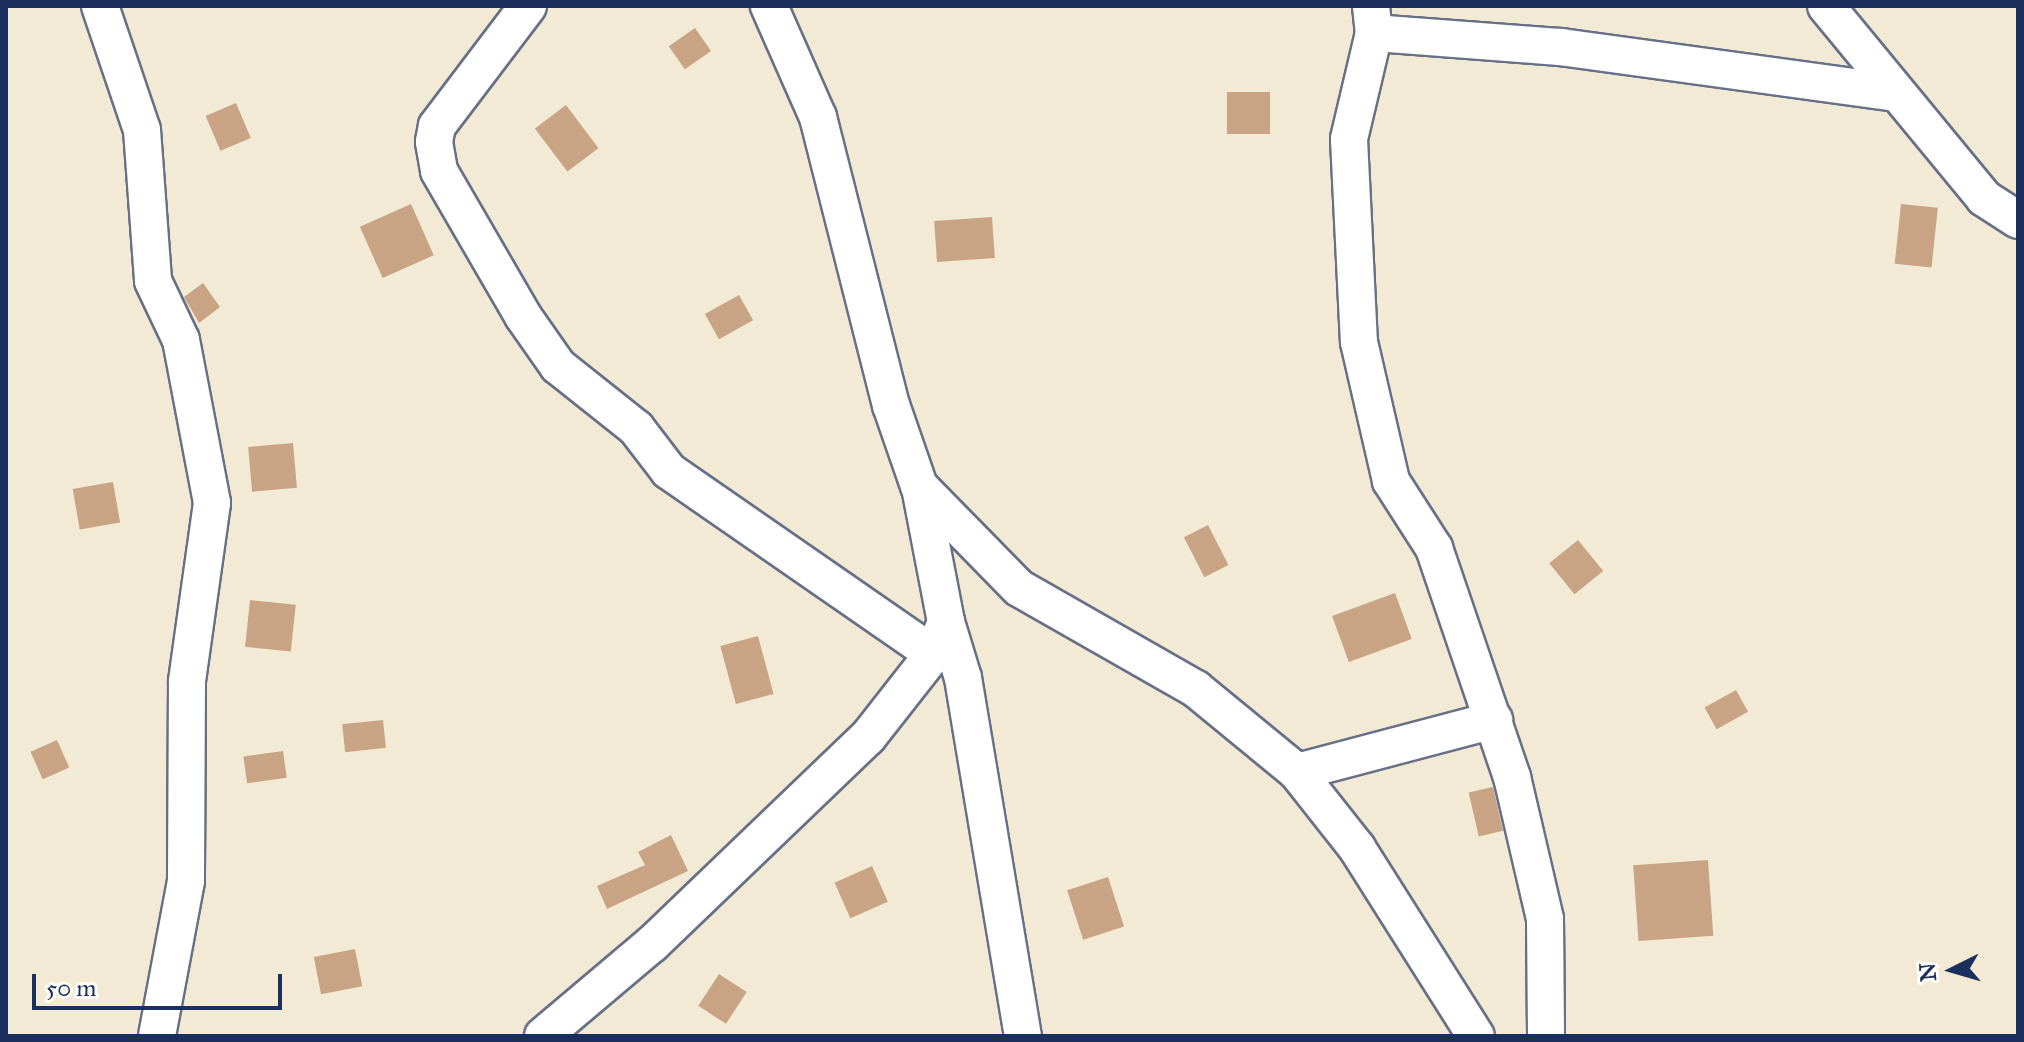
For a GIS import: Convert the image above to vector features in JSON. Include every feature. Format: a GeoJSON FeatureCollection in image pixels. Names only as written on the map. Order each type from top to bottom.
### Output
{"type":"FeatureCollection","features":[{"type":"Feature","properties":{"kind":"street"},"geometry":{"type":"LineString","coordinates":[[100,6],[142,130],[153,281],[181,340],[212,503],[187,682],[186,881],[157,1036]]}},
{"type":"Feature","properties":{"kind":"street"},"geometry":{"type":"LineString","coordinates":[[528,6],[437,126],[434,142],[439,171],[523,316],[558,366],[636,428],[669,471],[939,638]]}},
{"type":"Feature","properties":{"kind":"street"},"geometry":{"type":"LineString","coordinates":[[769,6],[818,117],[891,405],[919,486],[939,638],[963,678],[1023,1036]]}},
{"type":"Feature","properties":{"kind":"street"},"geometry":{"type":"LineString","coordinates":[[1826,6],[1891,92],[1984,198],[2018,220]]}},
{"type":"Feature","properties":{"kind":"street"},"geometry":{"type":"LineString","coordinates":[[1546,1036],[1545,919],[1494,720],[1434,548],[1391,481],[1359,342],[1349,139],[1373,19],[1891,92]]}},
{"type":"Feature","properties":{"kind":"street"},"geometry":{"type":"LineString","coordinates":[[919,486],[1019,588],[1196,689],[1297,772],[1357,848],[1476,1036]]}},
{"type":"Feature","properties":{"kind":"street"},"geometry":{"type":"LineString","coordinates":[[543,1036],[652,944],[868,737],[939,638]]}},
{"type":"Feature","properties":{"kind":"street"},"geometry":{"type":"LineString","coordinates":[[1297,772],[1494,720]]}},
{"type":"Feature","properties":{"kind":"building"},"geometry":{"type":"Polygon","coordinates":[[[695,28],[711,51],[685,69],[669,46],[695,28]]]}},
{"type":"Feature","properties":{"kind":"building"},"geometry":{"type":"Polygon","coordinates":[[[1227,92],[1270,92],[1270,134],[1227,134],[1227,92]]]}},
{"type":"Feature","properties":{"kind":"building"},"geometry":{"type":"Polygon","coordinates":[[[236,103],[251,138],[220,151],[206,116],[236,103]]]}},
{"type":"Feature","properties":{"kind":"building"},"geometry":{"type":"Polygon","coordinates":[[[566,105],[598,148],[567,172],[535,128],[566,105]]]}},
{"type":"Feature","properties":{"kind":"building"},"geometry":{"type":"Polygon","coordinates":[[[411,204],[434,255],[383,278],[360,227],[411,204]]]}},
{"type":"Feature","properties":{"kind":"building"},"geometry":{"type":"Polygon","coordinates":[[[1901,204],[1938,208],[1932,268],[1895,264],[1901,204]]]}},
{"type":"Feature","properties":{"kind":"building"},"geometry":{"type":"Polygon","coordinates":[[[992,217],[995,258],[937,262],[934,221],[992,217]]]}},
{"type":"Feature","properties":{"kind":"building"},"geometry":{"type":"Polygon","coordinates":[[[203,283],[220,307],[199,323],[184,297],[203,283]]]}},
{"type":"Feature","properties":{"kind":"building"},"geometry":{"type":"Polygon","coordinates":[[[739,295],[753,320],[719,339],[705,314],[739,295]]]}},
{"type":"Feature","properties":{"kind":"building"},"geometry":{"type":"Polygon","coordinates":[[[293,443],[297,488],[252,492],[248,447],[293,443]]]}},
{"type":"Feature","properties":{"kind":"building"},"geometry":{"type":"Polygon","coordinates":[[[113,482],[120,522],[80,529],[73,489],[113,482]]]}},
{"type":"Feature","properties":{"kind":"building"},"geometry":{"type":"Polygon","coordinates":[[[1208,525],[1228,565],[1204,577],[1184,537],[1208,525]]]}},
{"type":"Feature","properties":{"kind":"building"},"geometry":{"type":"Polygon","coordinates":[[[1578,540],[1603,571],[1574,594],[1549,563],[1578,540]]]}},
{"type":"Feature","properties":{"kind":"building"},"geometry":{"type":"Polygon","coordinates":[[[1395,593],[1412,639],[1349,662],[1332,616],[1395,593]]]}},
{"type":"Feature","properties":{"kind":"building"},"geometry":{"type":"Polygon","coordinates":[[[250,600],[296,605],[291,652],[245,647],[250,600]]]}},
{"type":"Feature","properties":{"kind":"building"},"geometry":{"type":"Polygon","coordinates":[[[758,636],[774,694],[736,704],[720,646],[758,636]]]}},
{"type":"Feature","properties":{"kind":"building"},"geometry":{"type":"Polygon","coordinates":[[[1736,690],[1748,712],[1717,729],[1705,707],[1736,690]]]}},
{"type":"Feature","properties":{"kind":"building"},"geometry":{"type":"Polygon","coordinates":[[[383,720],[386,748],[345,752],[342,724],[383,720]]]}},
{"type":"Feature","properties":{"kind":"building"},"geometry":{"type":"Polygon","coordinates":[[[57,740],[69,767],[43,779],[31,752],[57,740]]]}},
{"type":"Feature","properties":{"kind":"building"},"geometry":{"type":"Polygon","coordinates":[[[283,751],[287,778],[247,783],[243,757],[283,751]]]}},
{"type":"Feature","properties":{"kind":"building"},"geometry":{"type":"Polygon","coordinates":[[[1493,787],[1503,831],[1479,836],[1469,793],[1493,787]]]}},
{"type":"Feature","properties":{"kind":"building"},"geometry":{"type":"Polygon","coordinates":[[[671,835],[688,871],[607,909],[597,886],[645,865],[638,852],[671,835]]]}},
{"type":"Feature","properties":{"kind":"building"},"geometry":{"type":"Polygon","coordinates":[[[1708,860],[1713,936],[1638,941],[1633,865],[1708,860]]]}},
{"type":"Feature","properties":{"kind":"building"},"geometry":{"type":"Polygon","coordinates":[[[872,866],[888,902],[850,918],[835,883],[872,866]]]}},
{"type":"Feature","properties":{"kind":"building"},"geometry":{"type":"Polygon","coordinates":[[[1108,877],[1124,926],[1083,940],[1067,890],[1108,877]]]}},
{"type":"Feature","properties":{"kind":"building"},"geometry":{"type":"Polygon","coordinates":[[[355,949],[362,986],[321,994],[314,957],[355,949]]]}},
{"type":"Feature","properties":{"kind":"building"},"geometry":{"type":"Polygon","coordinates":[[[719,974],[747,992],[726,1024],[698,1006],[719,974]]]}}]}
